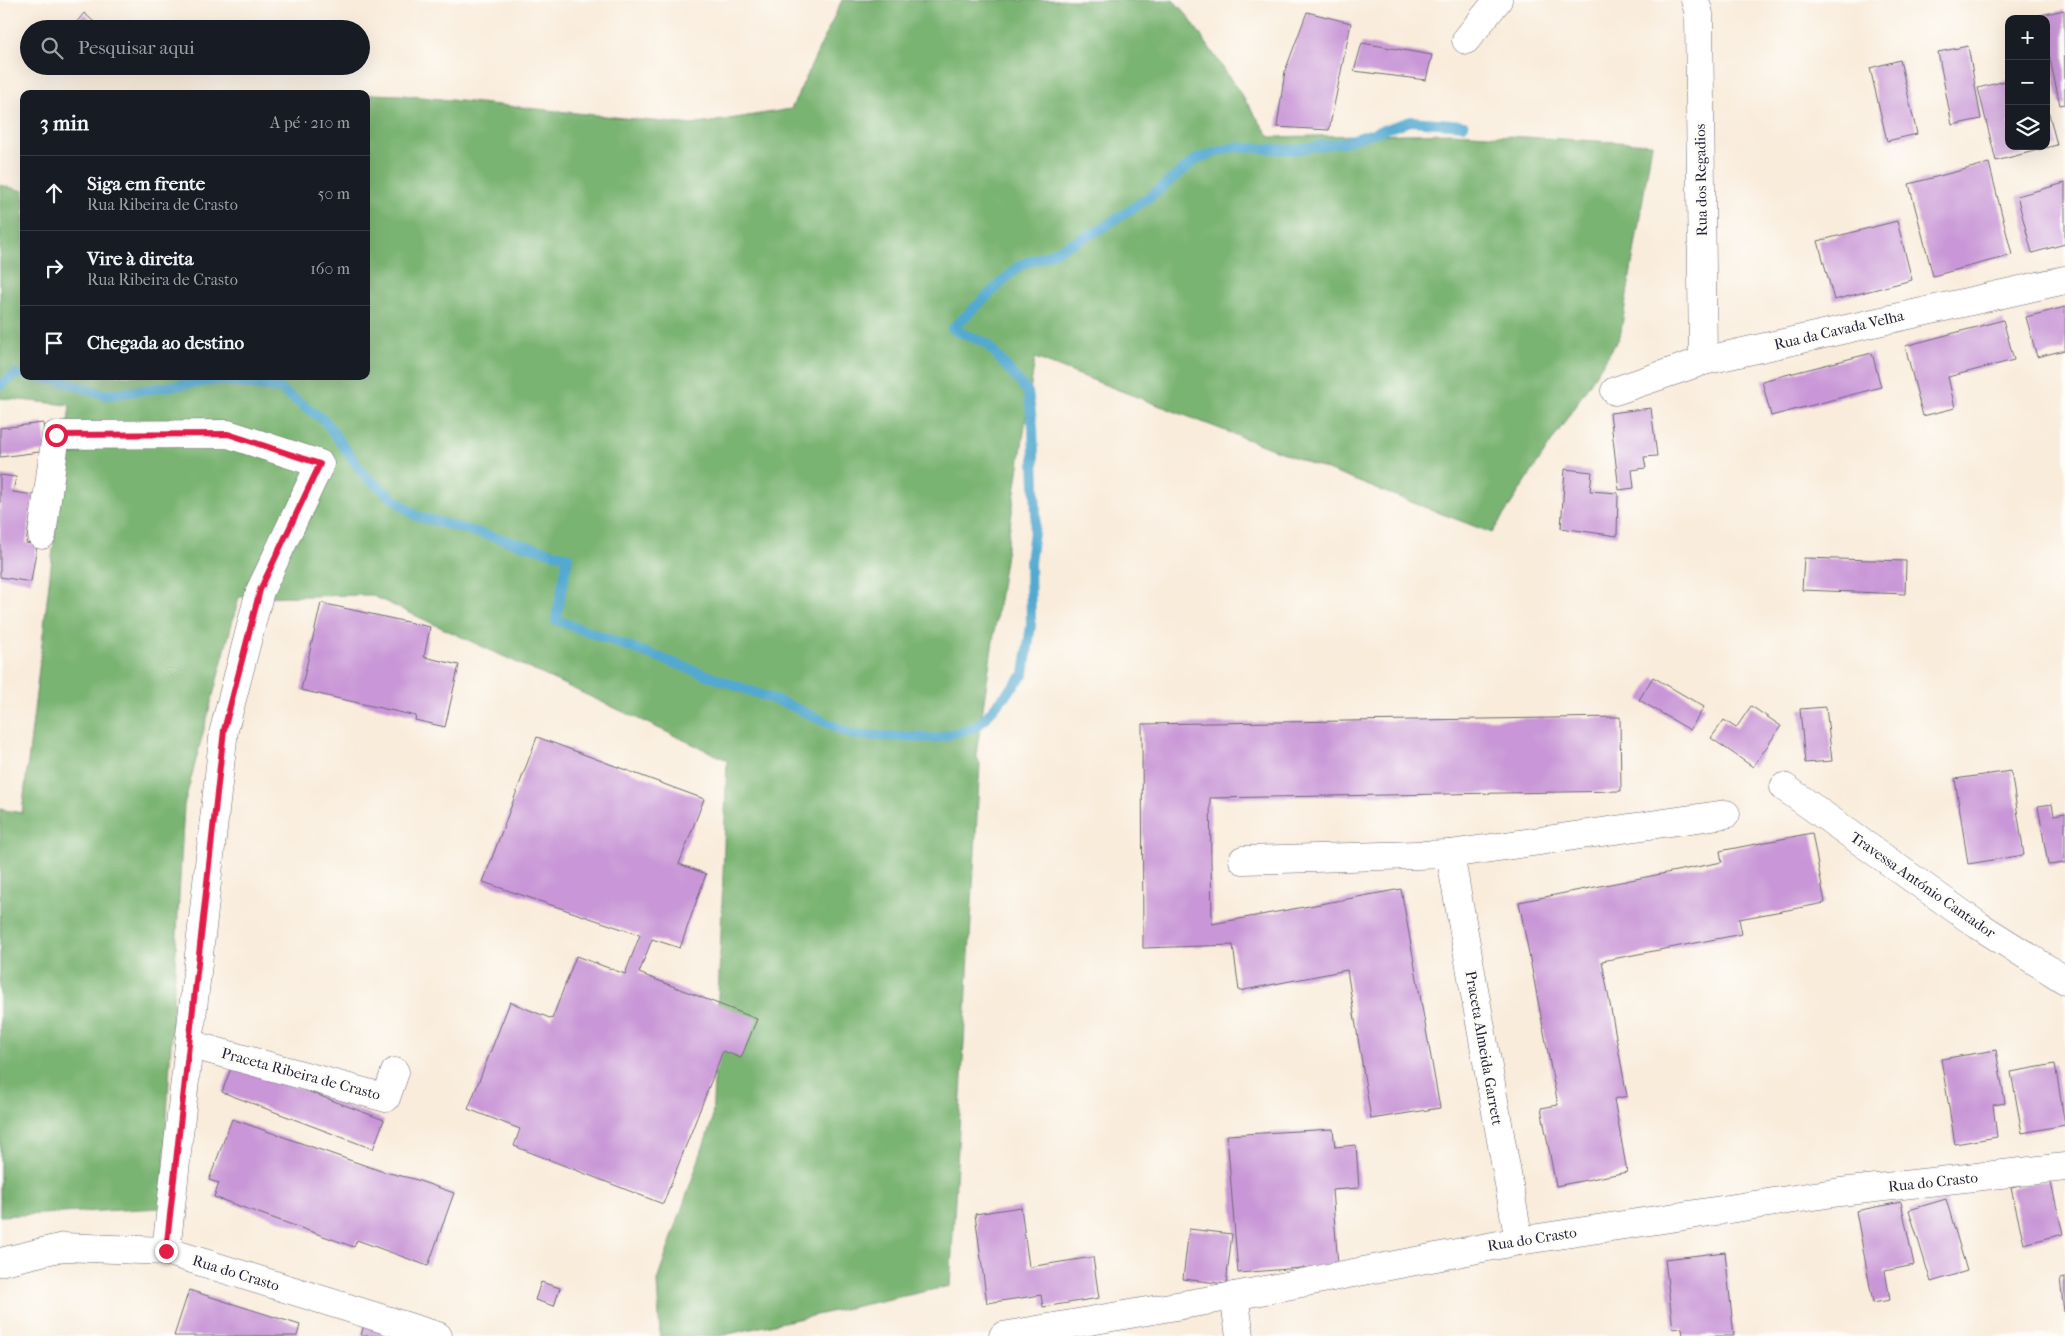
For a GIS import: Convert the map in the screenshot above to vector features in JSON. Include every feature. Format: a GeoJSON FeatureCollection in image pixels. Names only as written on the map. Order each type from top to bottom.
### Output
{"type":"FeatureCollection","features":[{"type":"Feature","properties":{"kind":"street"},"geometry":{"type":"LineString","coordinates":[[1466,40],[1498,0]]}},
{"type":"Feature","properties":{"kind":"street","name":"Rua dos Regadios"},"geometry":{"type":"LineString","coordinates":[[1695,0],[1699,14],[1703,361]]}},
{"type":"Feature","properties":{"kind":"street","name":"Rua da Cavada Velha"},"geometry":{"type":"LineString","coordinates":[[1616,391],[1703,361],[2065,280]]}},
{"type":"Feature","properties":{"kind":"street"},"geometry":{"type":"LineString","coordinates":[[42,535],[56,435],[228,434],[320,464],[260,590],[224,730],[166,1251]]}},
{"type":"Feature","properties":{"kind":"street","name":"Travessa António Cantador"},"geometry":{"type":"LineString","coordinates":[[1784,787],[1978,925],[2065,980]]}},
{"type":"Feature","properties":{"kind":"street"},"geometry":{"type":"LineString","coordinates":[[1243,860],[1450,854],[1726,814]]}},
{"type":"Feature","properties":{"kind":"street","name":"Praceta Almeida Garrett"},"geometry":{"type":"LineString","coordinates":[[1450,854],[1518,1241]]}},
{"type":"Feature","properties":{"kind":"street","name":"Praceta Ribeira de Crasto"},"geometry":{"type":"LineString","coordinates":[[189,1044],[386,1098],[395,1072]]}},
{"type":"Feature","properties":{"kind":"street","name":"Rua do Crasto"},"geometry":{"type":"LineString","coordinates":[[1003,1336],[1234,1296],[1518,1241],[1840,1192],[2065,1167]]}},
{"type":"Feature","properties":{"kind":"street","name":"Rua do Crasto"},"geometry":{"type":"LineString","coordinates":[[0,1262],[63,1247],[166,1251],[438,1336]]}},
{"type":"Feature","properties":{"kind":"street"},"geometry":{"type":"LineString","coordinates":[[1234,1296],[1240,1336]]}},
{"type":"Feature","properties":{"kind":"green space"},"geometry":{"type":"Polygon","coordinates":[[[842,0],[1173,0],[1187,15],[1270,137],[1452,133],[1652,144],[1620,337],[1492,533],[1035,358],[976,755],[980,764],[950,1286],[719,1336],[660,1336],[657,1281],[712,1121],[727,760],[371,595],[239,597],[184,805],[162,1208],[0,1216],[0,809],[22,813],[70,405],[0,398],[0,185],[20,190],[20,380],[370,380],[370,103],[373,100],[370,94],[402,95],[692,125],[791,109],[842,0]]]}},
{"type":"Feature","properties":{"kind":"building"},"geometry":{"type":"Polygon","coordinates":[[[2064,10],[2065,104],[2060,105],[2050,59],[2050,15],[2041,15],[2064,10]]]}},
{"type":"Feature","properties":{"kind":"building"},"geometry":{"type":"Polygon","coordinates":[[[1307,12],[1351,23],[1329,130],[1277,127],[1285,71],[1307,12]]]}},
{"type":"Feature","properties":{"kind":"building"},"geometry":{"type":"Polygon","coordinates":[[[84,13],[92,20],[78,20],[84,13]]]}},
{"type":"Feature","properties":{"kind":"building"},"geometry":{"type":"Polygon","coordinates":[[[1362,43],[1432,55],[1426,80],[1354,71],[1362,43]]]}},
{"type":"Feature","properties":{"kind":"building"},"geometry":{"type":"Polygon","coordinates":[[[1968,46],[1981,119],[1952,125],[1938,52],[1968,46]]]}},
{"type":"Feature","properties":{"kind":"building"},"geometry":{"type":"Polygon","coordinates":[[[1900,60],[1917,134],[1887,141],[1870,68],[1900,60]]]}},
{"type":"Feature","properties":{"kind":"building"},"geometry":{"type":"Polygon","coordinates":[[[2005,81],[2005,150],[2038,150],[1996,161],[1978,88],[2005,81]]]}},
{"type":"Feature","properties":{"kind":"building"},"geometry":{"type":"Polygon","coordinates":[[[2050,118],[2057,145],[2050,147],[2050,118]]]}},
{"type":"Feature","properties":{"kind":"building"},"geometry":{"type":"Polygon","coordinates":[[[1989,163],[2012,255],[1933,276],[1909,184],[1989,163]]]}},
{"type":"Feature","properties":{"kind":"building"},"geometry":{"type":"Polygon","coordinates":[[[2065,183],[2065,244],[2032,253],[2017,196],[2065,183]]]}},
{"type":"Feature","properties":{"kind":"building"},"geometry":{"type":"Polygon","coordinates":[[[1897,221],[1912,280],[1834,300],[1818,241],[1897,221]]]}},
{"type":"Feature","properties":{"kind":"building"},"geometry":{"type":"Polygon","coordinates":[[[2065,307],[2065,350],[2037,357],[2026,317],[2065,307]]]}},
{"type":"Feature","properties":{"kind":"building"},"geometry":{"type":"Polygon","coordinates":[[[2003,320],[2014,360],[1948,377],[1955,408],[1923,416],[1905,346],[2003,320]]]}},
{"type":"Feature","properties":{"kind":"building"},"geometry":{"type":"Polygon","coordinates":[[[1872,353],[1881,387],[1771,416],[1762,381],[1872,353]]]}},
{"type":"Feature","properties":{"kind":"building"},"geometry":{"type":"Polygon","coordinates":[[[1651,408],[1657,456],[1644,457],[1646,468],[1632,470],[1634,488],[1619,490],[1610,413],[1651,408]]]}},
{"type":"Feature","properties":{"kind":"building"},"geometry":{"type":"Polygon","coordinates":[[[43,423],[47,451],[0,457],[0,428],[43,423]]]}},
{"type":"Feature","properties":{"kind":"building"},"geometry":{"type":"Polygon","coordinates":[[[1565,469],[1592,472],[1590,491],[1618,493],[1617,536],[1561,528],[1565,469]]]}},
{"type":"Feature","properties":{"kind":"building"},"geometry":{"type":"Polygon","coordinates":[[[0,475],[16,477],[13,492],[34,495],[26,543],[37,545],[31,582],[0,577],[0,475]]]}},
{"type":"Feature","properties":{"kind":"building"},"geometry":{"type":"Polygon","coordinates":[[[1804,558],[1906,561],[1905,594],[1802,590],[1804,558]]]}},
{"type":"Feature","properties":{"kind":"building"},"geometry":{"type":"Polygon","coordinates":[[[321,603],[430,627],[424,657],[459,665],[445,727],[415,720],[416,716],[301,690],[321,603]]]}},
{"type":"Feature","properties":{"kind":"building"},"geometry":{"type":"Polygon","coordinates":[[[1653,677],[1704,707],[1690,730],[1639,700],[1653,677]]]}},
{"type":"Feature","properties":{"kind":"building"},"geometry":{"type":"Polygon","coordinates":[[[1751,706],[1781,726],[1753,767],[1711,738],[1724,720],[1736,728],[1751,706]]]}},
{"type":"Feature","properties":{"kind":"building"},"geometry":{"type":"Polygon","coordinates":[[[1826,707],[1832,761],[1805,763],[1800,709],[1826,707]]]}},
{"type":"Feature","properties":{"kind":"building"},"geometry":{"type":"Polygon","coordinates":[[[1620,717],[1621,791],[1210,798],[1212,924],[1401,889],[1440,1108],[1371,1119],[1347,970],[1239,991],[1233,945],[1143,948],[1142,724],[1620,717]]]}},
{"type":"Feature","properties":{"kind":"building"},"geometry":{"type":"Polygon","coordinates":[[[537,737],[704,799],[679,864],[706,874],[680,948],[652,939],[639,973],[757,1019],[741,1058],[723,1051],[663,1204],[514,1146],[520,1129],[468,1109],[510,1002],[552,1019],[576,956],[625,974],[640,935],[483,882],[537,737]]]}},
{"type":"Feature","properties":{"kind":"building"},"geometry":{"type":"Polygon","coordinates":[[[2011,771],[2024,855],[1968,864],[1955,779],[2011,771]]]}},
{"type":"Feature","properties":{"kind":"building"},"geometry":{"type":"Polygon","coordinates":[[[2052,804],[2054,815],[2065,813],[2065,863],[2048,865],[2038,806],[2052,804]]]}},
{"type":"Feature","properties":{"kind":"building"},"geometry":{"type":"Polygon","coordinates":[[[1812,833],[1825,903],[1739,919],[1742,934],[1602,961],[1627,1096],[1614,1099],[1627,1172],[1556,1186],[1541,1108],[1558,1105],[1519,902],[1722,862],[1720,851],[1812,833]]]}},
{"type":"Feature","properties":{"kind":"building"},"geometry":{"type":"Polygon","coordinates":[[[1996,1050],[2005,1103],[1993,1105],[1997,1137],[1955,1144],[1941,1059],[1996,1050]]]}},
{"type":"Feature","properties":{"kind":"building"},"geometry":{"type":"Polygon","coordinates":[[[233,1063],[384,1120],[373,1149],[222,1092],[233,1063]]]}},
{"type":"Feature","properties":{"kind":"building"},"geometry":{"type":"Polygon","coordinates":[[[2055,1064],[2065,1125],[2022,1133],[2011,1072],[2055,1064]]]}},
{"type":"Feature","properties":{"kind":"building"},"geometry":{"type":"Polygon","coordinates":[[[232,1119],[381,1171],[414,1179],[454,1193],[428,1266],[357,1240],[354,1247],[214,1197],[219,1183],[209,1180],[232,1119]]]}},
{"type":"Feature","properties":{"kind":"building"},"geometry":{"type":"Polygon","coordinates":[[[1333,1129],[1335,1147],[1356,1145],[1359,1188],[1332,1190],[1338,1265],[1238,1273],[1227,1135],[1333,1129]]]}},
{"type":"Feature","properties":{"kind":"building"},"geometry":{"type":"Polygon","coordinates":[[[2050,1179],[2063,1234],[2024,1244],[2011,1188],[2050,1179]]]}},
{"type":"Feature","properties":{"kind":"building"},"geometry":{"type":"Polygon","coordinates":[[[1946,1199],[1967,1271],[1931,1282],[1909,1210],[1946,1199]]]}},
{"type":"Feature","properties":{"kind":"building"},"geometry":{"type":"Polygon","coordinates":[[[1901,1202],[1914,1265],[1885,1271],[1890,1300],[1873,1303],[1856,1211],[1901,1202]]]}},
{"type":"Feature","properties":{"kind":"building"},"geometry":{"type":"Polygon","coordinates":[[[1021,1207],[1029,1267],[1093,1257],[1099,1298],[1043,1307],[1041,1295],[987,1303],[975,1214],[1021,1207]]]}},
{"type":"Feature","properties":{"kind":"building"},"geometry":{"type":"Polygon","coordinates":[[[1189,1229],[1232,1234],[1226,1284],[1183,1279],[1189,1229]]]}},
{"type":"Feature","properties":{"kind":"building"},"geometry":{"type":"Polygon","coordinates":[[[1725,1252],[1734,1336],[1683,1336],[1682,1328],[1673,1329],[1665,1259],[1725,1252]]]}},
{"type":"Feature","properties":{"kind":"building"},"geometry":{"type":"Polygon","coordinates":[[[2065,1278],[2065,1311],[2064,1312],[2060,1279],[2065,1278]]]}},
{"type":"Feature","properties":{"kind":"building"},"geometry":{"type":"Polygon","coordinates":[[[541,1282],[560,1288],[554,1306],[535,1300],[541,1282]]]}},
{"type":"Feature","properties":{"kind":"building"},"geometry":{"type":"Polygon","coordinates":[[[189,1290],[300,1325],[297,1336],[174,1336],[189,1290]]]}},
{"type":"Feature","properties":{"kind":"building"},"geometry":{"type":"Polygon","coordinates":[[[364,1324],[397,1336],[361,1336],[364,1324]]]}},
{"type":"Feature","properties":{"kind":"waterway"},"geometry":{"type":"LineString","coordinates":[[218,380],[280,389],[325,421],[365,476],[416,516],[568,557],[556,620],[789,705],[853,735],[937,738],[978,726],[1024,674],[1031,625],[1030,562],[1036,516],[1033,427],[1028,392],[986,343],[952,329],[1020,265],[1048,255],[1101,229],[1151,196],[1198,158],[1234,147],[1292,150],[1345,142],[1411,121],[1464,125]]}},
{"type":"Feature","properties":{"kind":"waterway"},"geometry":{"type":"LineString","coordinates":[[0,386],[15,374],[20,375]]}},
{"type":"Feature","properties":{"kind":"waterway"},"geometry":{"type":"LineString","coordinates":[[57,380],[106,395],[218,380]]}},
{"type":"Feature","properties":{"kind":"route"},"geometry":{"type":"LineString","coordinates":[[56,435],[228,434],[320,464],[260,590],[224,730],[166,1251]]}}]}
